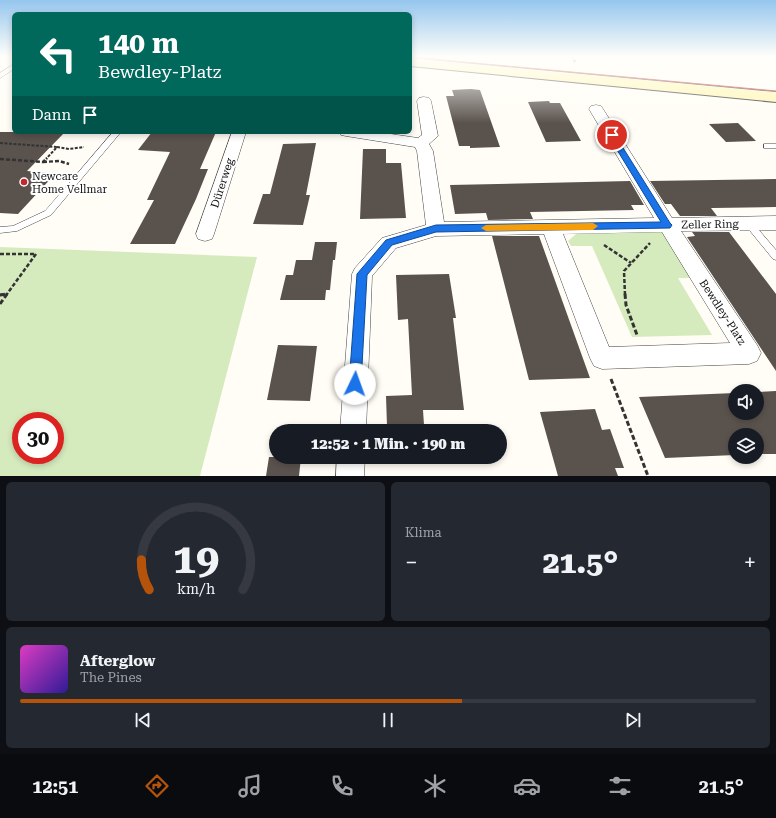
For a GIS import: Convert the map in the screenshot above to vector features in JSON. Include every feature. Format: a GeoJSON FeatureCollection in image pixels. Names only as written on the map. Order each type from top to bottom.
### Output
{"type":"FeatureCollection","features":[{"type":"Feature","properties":{"kind":"main road"},"geometry":{"type":"LineString","coordinates":[[580,78],[776,97]]}},
{"type":"Feature","properties":{"kind":"street"},"geometry":{"type":"LineString","coordinates":[[360,134],[421,143],[430,136],[424,101]]}},
{"type":"Feature","properties":{"kind":"street","name":"Bewdley-Platz"},"geometry":{"type":"LineString","coordinates":[[596,109],[667,225],[749,352],[602,358]]}},
{"type":"Feature","properties":{"kind":"street","name":"Dürerweg"},"geometry":{"type":"LineString","coordinates":[[205,234],[238,134]]}},
{"type":"Feature","properties":{"kind":"street"},"geometry":{"type":"LineString","coordinates":[[421,143],[425,151],[436,229]]}},
{"type":"Feature","properties":{"kind":"street","name":"Zeller Ring"},"geometry":{"type":"LineString","coordinates":[[353,424],[362,274],[389,242],[436,229],[776,223]]}},
{"type":"Feature","properties":{"kind":"street"},"geometry":{"type":"LineString","coordinates":[[551,227],[602,358]]}},
{"type":"Feature","properties":{"kind":"street"},"geometry":{"type":"LineString","coordinates":[[350,476],[351,464]]}},
{"type":"Feature","properties":{"kind":"lane"},"geometry":{"type":"LineString","coordinates":[[0,230],[14,229],[48,213],[115,134]]}},
{"type":"Feature","properties":{"kind":"lane"},"geometry":{"type":"LineString","coordinates":[[768,146],[776,146]]}},
{"type":"Feature","properties":{"kind":"lane"},"geometry":{"type":"LineString","coordinates":[[749,224],[776,256]]}},
{"type":"Feature","properties":{"kind":"path"},"geometry":{"type":"LineString","coordinates":[[0,143],[69,149],[86,147],[90,145]]}},
{"type":"Feature","properties":{"kind":"path"},"geometry":{"type":"LineString","coordinates":[[43,162],[57,147]]}},
{"type":"Feature","properties":{"kind":"path"},"geometry":{"type":"LineString","coordinates":[[0,159],[59,162],[69,164]]}},
{"type":"Feature","properties":{"kind":"path"},"geometry":{"type":"LineString","coordinates":[[646,356],[626,306],[624,271],[667,225]]}},
{"type":"Feature","properties":{"kind":"path"},"geometry":{"type":"LineString","coordinates":[[0,254],[36,254],[0,304]]}},
{"type":"Feature","properties":{"kind":"path"},"geometry":{"type":"LineString","coordinates":[[0,295],[7,294]]}},
{"type":"Feature","properties":{"kind":"path"},"geometry":{"type":"LineString","coordinates":[[602,358],[648,476]]}},
{"type":"Feature","properties":{"kind":"green space"},"geometry":{"type":"Polygon","coordinates":[[[671,231],[701,278],[678,278],[712,335],[632,337],[592,246],[571,246],[568,241],[576,234],[671,231]]]}},
{"type":"Feature","properties":{"kind":"green space"},"geometry":{"type":"Polygon","coordinates":[[[0,247],[257,257],[200,476],[0,476],[0,247]]]}},
{"type":"Feature","properties":{"kind":"building"},"geometry":{"type":"Polygon","coordinates":[[[452,90],[480,90],[500,147],[470,148],[470,146],[459,146],[446,96],[454,96],[452,90]]]}},
{"type":"Feature","properties":{"kind":"building"},"geometry":{"type":"Polygon","coordinates":[[[549,101],[550,103],[560,103],[581,141],[546,142],[528,102],[549,101]]]}},
{"type":"Feature","properties":{"kind":"building"},"geometry":{"type":"Polygon","coordinates":[[[738,123],[756,141],[726,142],[709,124],[738,123]]]}},
{"type":"Feature","properties":{"kind":"building"},"geometry":{"type":"Polygon","coordinates":[[[0,132],[12,132],[12,134],[63,134],[27,171],[56,173],[18,214],[0,213],[0,132]]]}},
{"type":"Feature","properties":{"kind":"building"},"geometry":{"type":"Polygon","coordinates":[[[150,134],[215,134],[200,169],[208,169],[175,244],[130,244],[154,200],[147,200],[170,152],[138,150],[150,134]]]}},
{"type":"Feature","properties":{"kind":"building"},"geometry":{"type":"Polygon","coordinates":[[[316,143],[306,195],[310,195],[303,225],[253,224],[263,194],[270,194],[283,144],[316,143]]]}},
{"type":"Feature","properties":{"kind":"building"},"geometry":{"type":"Polygon","coordinates":[[[363,149],[386,149],[386,163],[401,163],[406,218],[360,219],[363,149]]]}},
{"type":"Feature","properties":{"kind":"building"},"geometry":{"type":"Polygon","coordinates":[[[776,179],[776,207],[711,208],[717,216],[680,216],[671,204],[665,204],[650,181],[776,179]]]}},
{"type":"Feature","properties":{"kind":"building"},"geometry":{"type":"Polygon","coordinates":[[[630,181],[644,205],[631,205],[634,210],[530,212],[533,219],[488,220],[486,213],[455,214],[450,185],[630,181]]]}},
{"type":"Feature","properties":{"kind":"building"},"geometry":{"type":"Polygon","coordinates":[[[692,232],[729,232],[776,294],[776,371],[687,237],[695,236],[692,232]]]}},
{"type":"Feature","properties":{"kind":"building"},"geometry":{"type":"Polygon","coordinates":[[[492,236],[539,236],[590,378],[529,380],[492,236]]]}},
{"type":"Feature","properties":{"kind":"building"},"geometry":{"type":"Polygon","coordinates":[[[315,242],[337,242],[335,260],[333,260],[330,290],[326,290],[325,300],[280,300],[286,275],[293,275],[296,260],[312,260],[315,242]]]}},
{"type":"Feature","properties":{"kind":"building"},"geometry":{"type":"Polygon","coordinates":[[[449,274],[456,318],[453,318],[464,410],[423,410],[424,424],[387,424],[386,396],[412,395],[408,319],[398,320],[396,275],[449,274]]]}},
{"type":"Feature","properties":{"kind":"building"},"geometry":{"type":"Polygon","coordinates":[[[278,345],[317,346],[310,401],[267,400],[278,345]]]}},
{"type":"Feature","properties":{"kind":"building"},"geometry":{"type":"Polygon","coordinates":[[[776,391],[776,454],[764,454],[764,428],[728,428],[728,455],[665,458],[639,397],[728,393],[728,420],[764,420],[764,392],[776,391]]]}},
{"type":"Feature","properties":{"kind":"building"},"geometry":{"type":"Polygon","coordinates":[[[595,409],[602,430],[610,429],[624,468],[615,468],[618,476],[558,476],[540,412],[595,409]]]}},
{"type":"Feature","properties":{"kind":"building"},"geometry":{"type":"Polygon","coordinates":[[[269,457],[269,464],[300,464],[299,476],[266,476],[269,457]]]}},
{"type":"Feature","properties":{"kind":"tram line"},"geometry":{"type":"LineString","coordinates":[[638,78],[776,91]]}},
{"type":"Feature","properties":{"kind":"slow traffic"},"geometry":{"type":"LineString","coordinates":[[486,228],[593,226]]}},
{"type":"Feature","properties":{"kind":"place","name":"Newcare Home Vellmar"},"geometry":{"type":"Point","coordinates":[24,182]}},
{"type":"Feature","properties":{"kind":"route"},"geometry":{"type":"LineString","coordinates":[[355,384],[362,274],[389,242],[436,229],[667,225],[612,135]]}}]}
